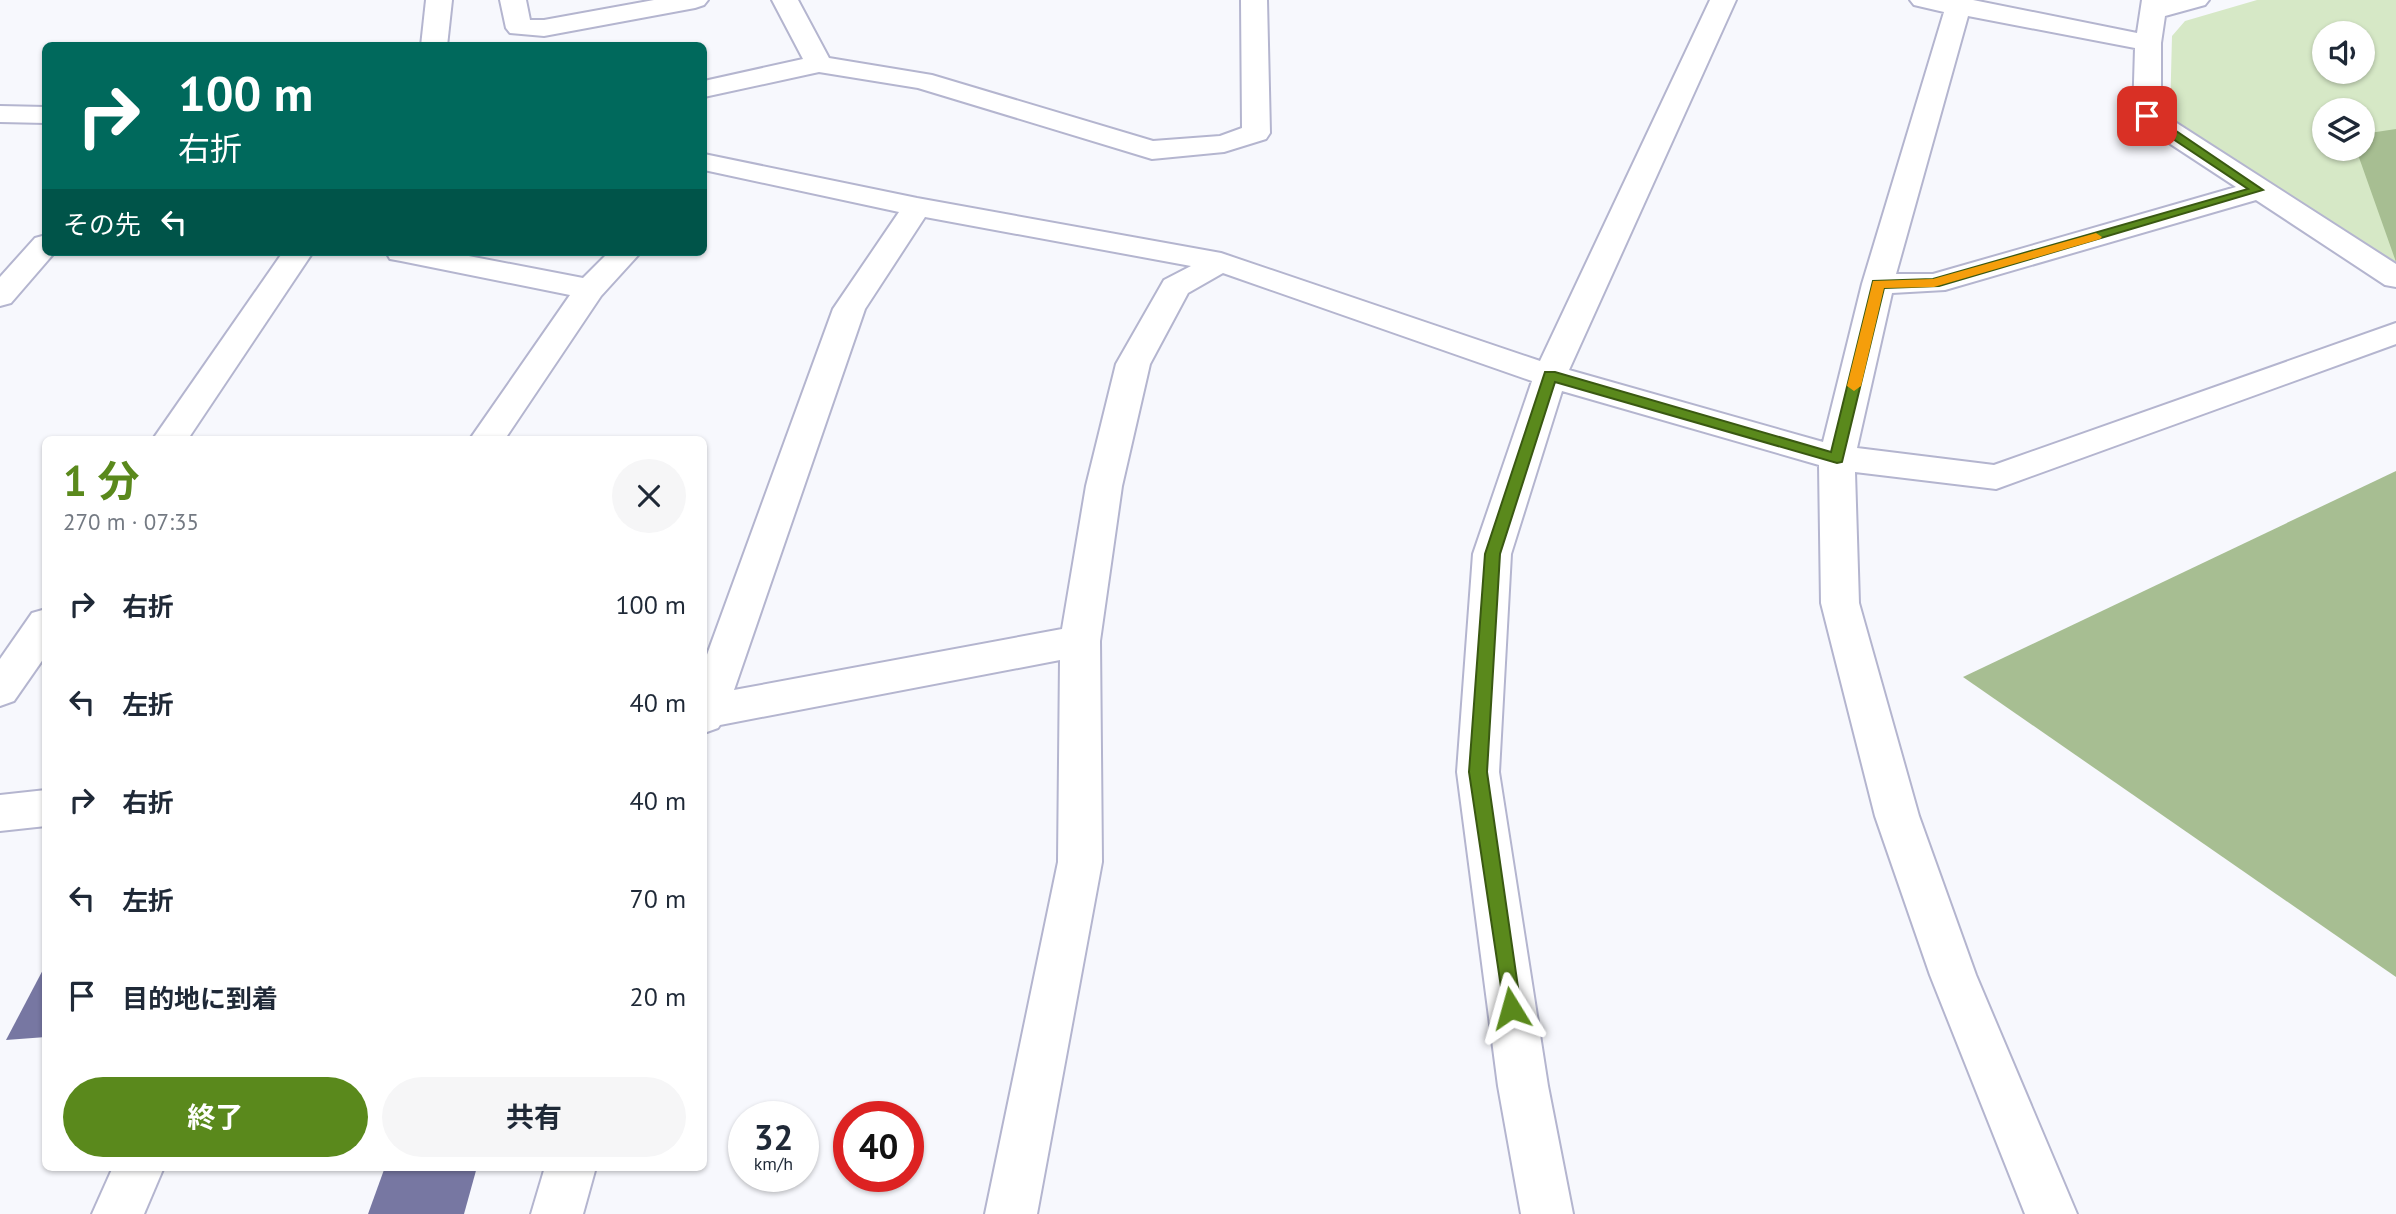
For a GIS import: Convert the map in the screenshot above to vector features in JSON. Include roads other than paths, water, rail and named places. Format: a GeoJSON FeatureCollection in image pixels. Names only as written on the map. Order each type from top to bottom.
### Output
{"type":"FeatureCollection","features":[{"type":"Feature","properties":{"kind":"street"},"geometry":{"type":"LineString","coordinates":[[434,42],[439,0]]}},
{"type":"Feature","properties":{"kind":"street"},"geometry":{"type":"LineString","coordinates":[[513,0],[519,28],[531,28],[695,0]]}},
{"type":"Feature","properties":{"kind":"street"},"geometry":{"type":"LineString","coordinates":[[785,0],[819,64]]}},
{"type":"Feature","properties":{"kind":"street"},"geometry":{"type":"LineString","coordinates":[[707,88],[819,64],[922,81],[1152,150],[1224,144],[1256,133],[1254,0]]}},
{"type":"Feature","properties":{"kind":"street"},"geometry":{"type":"LineString","coordinates":[[1547,1214],[1523,1086],[1478,772],[1492,554],[1550,376],[1723,0]]}},
{"type":"Feature","properties":{"kind":"street"},"geometry":{"type":"LineString","coordinates":[[1923,0],[1959,3],[2148,43]]}},
{"type":"Feature","properties":{"kind":"street"},"geometry":{"type":"LineString","coordinates":[[2196,0],[2154,6],[2148,43],[2147,116],[2396,278]]}},
{"type":"Feature","properties":{"kind":"street"},"geometry":{"type":"LineString","coordinates":[[1959,3],[1878,284],[1837,458],[1840,603],[1897,816],[1953,975],[2051,1214]]}},
{"type":"Feature","properties":{"kind":"street"},"geometry":{"type":"LineString","coordinates":[[0,114],[42,115]]}},
{"type":"Feature","properties":{"kind":"street"},"geometry":{"type":"LineString","coordinates":[[707,165],[917,207],[1221,262],[1550,376],[1837,458],[1996,477],[2396,333]]}},
{"type":"Feature","properties":{"kind":"street"},"geometry":{"type":"LineString","coordinates":[[1878,284],[1934,283],[2257,190]]}},
{"type":"Feature","properties":{"kind":"street"},"geometry":{"type":"LineString","coordinates":[[707,706],[849,309],[917,207]]}},
{"type":"Feature","properties":{"kind":"street"},"geometry":{"type":"LineString","coordinates":[[0,256],[40,250]]}},
{"type":"Feature","properties":{"kind":"street"},"geometry":{"type":"LineString","coordinates":[[0,296],[40,250]]}},
{"type":"Feature","properties":{"kind":"street"},"geometry":{"type":"LineString","coordinates":[[172,436],[295,256]]}},
{"type":"Feature","properties":{"kind":"street"},"geometry":{"type":"LineString","coordinates":[[421,256],[590,289]]}},
{"type":"Feature","properties":{"kind":"street"},"geometry":{"type":"LineString","coordinates":[[489,436],[590,289],[622,256]]}},
{"type":"Feature","properties":{"kind":"street"},"geometry":{"type":"LineString","coordinates":[[1011,1214],[1080,862],[1080,642],[1104,486],[1133,364],[1175,287],[1221,262]]}},
{"type":"Feature","properties":{"kind":"street"},"geometry":{"type":"LineString","coordinates":[[0,690],[42,629]]}},
{"type":"Feature","properties":{"kind":"street"},"geometry":{"type":"LineString","coordinates":[[707,713],[1080,642]]}},
{"type":"Feature","properties":{"kind":"street"},"geometry":{"type":"LineString","coordinates":[[0,813],[42,808]]}},
{"type":"Feature","properties":{"kind":"street"},"geometry":{"type":"LineString","coordinates":[[118,1214],[137,1171]]}},
{"type":"Feature","properties":{"kind":"street"},"geometry":{"type":"LineString","coordinates":[[557,1214],[570,1171]]}}]}
